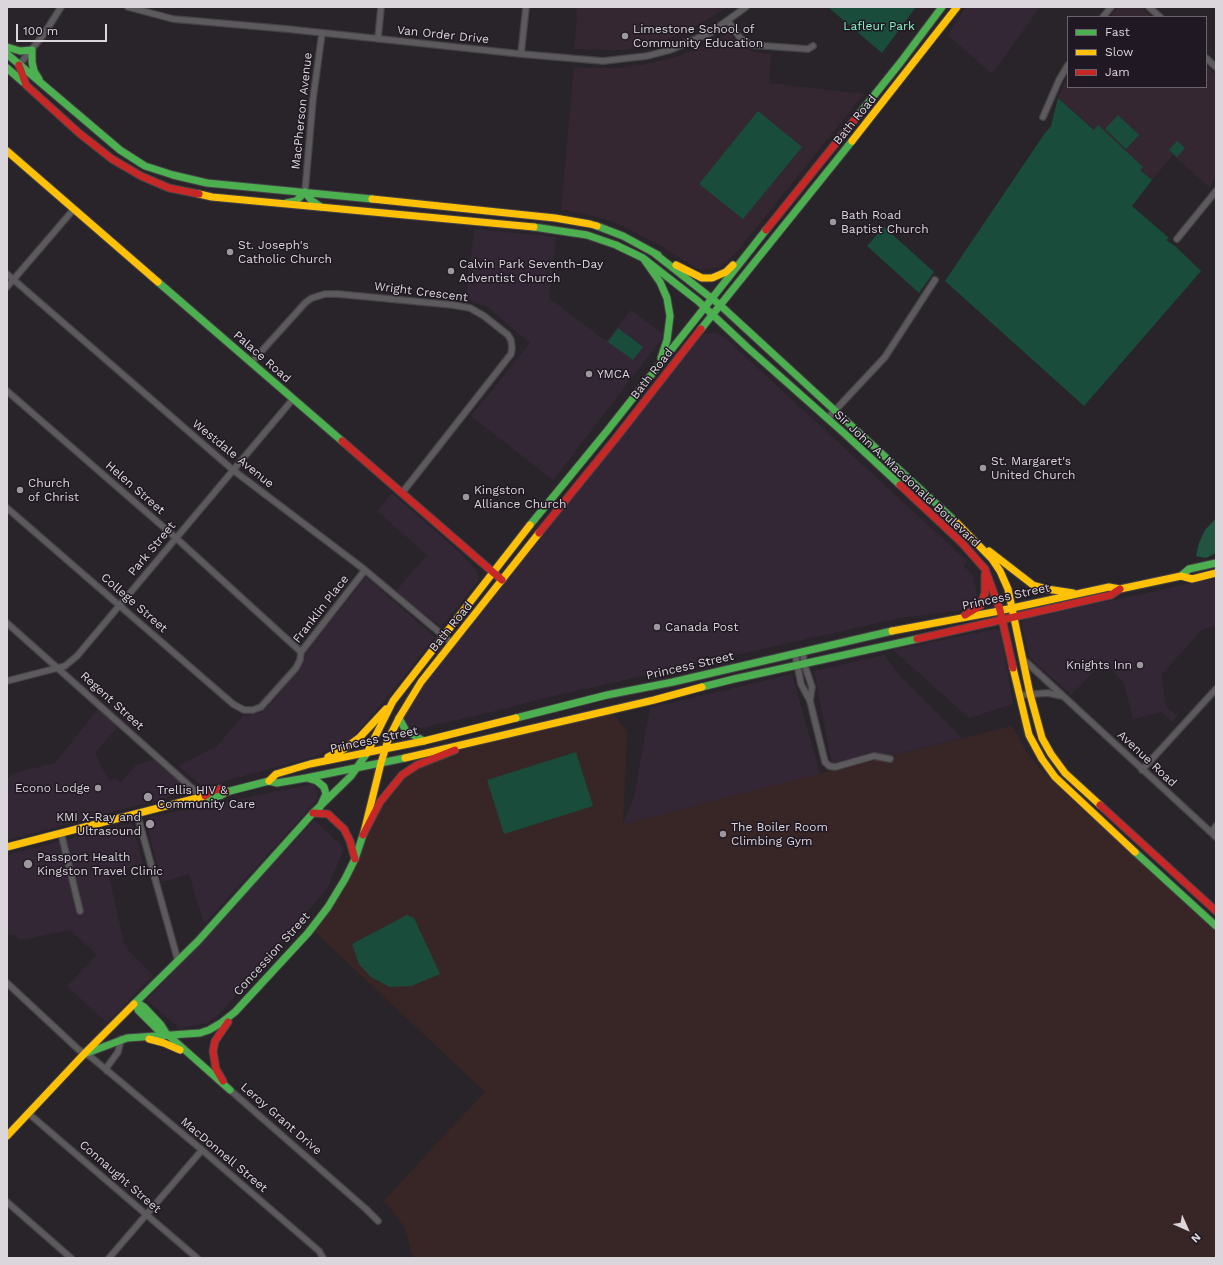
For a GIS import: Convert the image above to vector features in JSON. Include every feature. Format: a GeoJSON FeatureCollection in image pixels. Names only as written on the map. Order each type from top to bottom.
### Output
{"type":"FeatureCollection","features":[{"type":"Feature","properties":{"kind":"main road","name":"Bath Road"},"geometry":{"type":"LineString","coordinates":[[367,753],[393,700],[492,572],[607,431],[658,364],[900,63],[942,7]]}},
{"type":"Feature","properties":{"kind":"main road","name":"Bath Road"},"geometry":{"type":"LineString","coordinates":[[381,763],[388,740],[399,718],[421,682],[712,315],[908,72],[957,7]]}},
{"type":"Feature","properties":{"kind":"main road"},"geometry":{"type":"LineString","coordinates":[[7,47],[20,51],[32,50],[34,71],[41,83]]}},
{"type":"Feature","properties":{"kind":"main road"},"geometry":{"type":"LineString","coordinates":[[7,54],[120,150],[145,166],[173,175],[207,183],[416,203],[555,218],[590,224],[623,236],[702,278],[712,278],[726,272],[753,247]]}},
{"type":"Feature","properties":{"kind":"main road"},"geometry":{"type":"LineString","coordinates":[[7,64],[19,65]]}},
{"type":"Feature","properties":{"kind":"main road"},"geometry":{"type":"LineString","coordinates":[[19,65],[20,73],[26,85]]}},
{"type":"Feature","properties":{"kind":"main road"},"geometry":{"type":"LineString","coordinates":[[7,68],[26,85]]}},
{"type":"Feature","properties":{"kind":"main road","name":"Sir John A. Macdonald Boulevard"},"geometry":{"type":"LineString","coordinates":[[26,85],[79,133],[112,159],[141,176],[169,188],[212,197],[548,228],[587,234],[616,245],[643,258],[698,301],[962,542],[985,569],[1000,610],[1029,735],[1042,759],[1056,777],[1090,811],[1216,926]]}},
{"type":"Feature","properties":{"kind":"main road","name":"Palace Road"},"geometry":{"type":"LineString","coordinates":[[7,151],[502,580]]}},
{"type":"Feature","properties":{"kind":"main road"},"geometry":{"type":"LineString","coordinates":[[280,204],[296,201],[305,192]]}},
{"type":"Feature","properties":{"kind":"main road"},"geometry":{"type":"LineString","coordinates":[[305,192],[312,201],[324,208]]}},
{"type":"Feature","properties":{"kind":"main road","name":"Sir John A. Macdonald Boulevard"},"geometry":{"type":"LineString","coordinates":[[654,253],[720,305],[968,533],[992,559],[1000,571],[1008,589],[1021,657],[1030,694],[1042,738],[1051,754],[1065,773],[1216,911]]}},
{"type":"Feature","properties":{"kind":"main road"},"geometry":{"type":"LineString","coordinates":[[643,258],[660,282],[667,298],[670,316],[667,340],[658,364]]}},
{"type":"Feature","properties":{"kind":"main road"},"geometry":{"type":"LineString","coordinates":[[968,533],[1033,585],[1047,589],[1080,593]]}},
{"type":"Feature","properties":{"kind":"main road","name":"Princess Street"},"geometry":{"type":"LineString","coordinates":[[1181,576],[1190,568],[1216,563]]}},
{"type":"Feature","properties":{"kind":"main road"},"geometry":{"type":"LineString","coordinates":[[960,618],[980,606],[985,593],[985,569]]}},
{"type":"Feature","properties":{"kind":"main road","name":"Princess Street"},"geometry":{"type":"LineString","coordinates":[[7,847],[203,796],[211,791],[220,789],[226,792],[269,781],[278,783],[381,763],[643,702],[734,679],[1111,595],[1120,589],[1181,576],[1192,578],[1216,573]]}},
{"type":"Feature","properties":{"kind":"main road","name":"Princess Street"},"geometry":{"type":"LineString","coordinates":[[269,781],[276,774],[310,764],[424,741],[607,695],[673,682],[900,629],[1109,587],[1120,589]]}},
{"type":"Feature","properties":{"kind":"main road"},"geometry":{"type":"LineString","coordinates":[[310,764],[344,749],[368,728],[393,700]]}},
{"type":"Feature","properties":{"kind":"main road"},"geometry":{"type":"LineString","coordinates":[[399,718],[406,731],[424,741]]}},
{"type":"Feature","properties":{"kind":"main road"},"geometry":{"type":"LineString","coordinates":[[363,835],[380,802],[402,775],[417,765],[482,740]]}},
{"type":"Feature","properties":{"kind":"main road","name":"Concession Street"},"geometry":{"type":"LineString","coordinates":[[7,1136],[85,1053],[216,922],[313,813],[351,776],[367,753]]}},
{"type":"Feature","properties":{"kind":"main road","name":"Concession Street"},"geometry":{"type":"LineString","coordinates":[[85,1053],[121,1039],[191,1034],[209,1030],[221,1024],[235,1012],[308,933],[328,907],[345,879],[355,859],[363,835],[381,763]]}},
{"type":"Feature","properties":{"kind":"main road"},"geometry":{"type":"LineString","coordinates":[[306,778],[317,781],[324,787],[326,794],[320,807]]}},
{"type":"Feature","properties":{"kind":"main road"},"geometry":{"type":"LineString","coordinates":[[313,813],[328,814],[344,829],[350,841],[355,859]]}},
{"type":"Feature","properties":{"kind":"main road","name":"Leroy Grant Drive"},"geometry":{"type":"LineString","coordinates":[[136,1002],[144,1007],[161,1025],[168,1036],[230,1090]]}},
{"type":"Feature","properties":{"kind":"main road"},"geometry":{"type":"LineString","coordinates":[[230,1090],[220,1078],[216,1069],[213,1051],[218,1037],[235,1012]]}},
{"type":"Feature","properties":{"kind":"main road"},"geometry":{"type":"LineString","coordinates":[[137,1037],[172,1046],[192,1056]]}},
{"type":"Feature","properties":{"kind":"street"},"geometry":{"type":"LineString","coordinates":[[19,65],[44,34],[61,7]]}},
{"type":"Feature","properties":{"kind":"street","name":"Van Order Drive"},"geometry":{"type":"LineString","coordinates":[[128,7],[173,19],[603,61],[647,56],[670,50],[710,33],[746,7]]}},
{"type":"Feature","properties":{"kind":"street"},"geometry":{"type":"LineString","coordinates":[[378,39],[381,7]]}},
{"type":"Feature","properties":{"kind":"street"},"geometry":{"type":"LineString","coordinates":[[521,54],[526,7]]}},
{"type":"Feature","properties":{"kind":"street"},"geometry":{"type":"LineString","coordinates":[[1104,16],[1111,7]]}},
{"type":"Feature","properties":{"kind":"street"},"geometry":{"type":"LineString","coordinates":[[1149,7],[1159,16]]}},
{"type":"Feature","properties":{"kind":"street"},"geometry":{"type":"LineString","coordinates":[[728,21],[740,38],[752,45],[808,50],[813,46]]}},
{"type":"Feature","properties":{"kind":"street","name":"MacPherson Avenue"},"geometry":{"type":"LineString","coordinates":[[305,192],[322,33]]}},
{"type":"Feature","properties":{"kind":"street"},"geometry":{"type":"LineString","coordinates":[[1207,59],[1216,67]]}},
{"type":"Feature","properties":{"kind":"street"},"geometry":{"type":"LineString","coordinates":[[1043,117],[1059,80],[1067,67]]}},
{"type":"Feature","properties":{"kind":"street"},"geometry":{"type":"LineString","coordinates":[[1177,239],[1216,191]]}},
{"type":"Feature","properties":{"kind":"street"},"geometry":{"type":"LineString","coordinates":[[7,287],[74,209]]}},
{"type":"Feature","properties":{"kind":"street","name":"Westdale Avenue"},"geometry":{"type":"LineString","coordinates":[[7,274],[233,470],[365,570],[452,643]]}},
{"type":"Feature","properties":{"kind":"street"},"geometry":{"type":"LineString","coordinates":[[827,418],[885,356],[935,280]]}},
{"type":"Feature","properties":{"kind":"street","name":"Wright Crescent"},"geometry":{"type":"LineString","coordinates":[[251,363],[306,302],[325,294],[453,305],[470,308],[508,335],[511,340],[511,354],[402,493]]}},
{"type":"Feature","properties":{"kind":"street","name":"Helen Street"},"geometry":{"type":"LineString","coordinates":[[7,391],[176,538],[301,652]]}},
{"type":"Feature","properties":{"kind":"street","name":"Park Street"},"geometry":{"type":"LineString","coordinates":[[7,681],[65,666],[77,656],[292,399]]}},
{"type":"Feature","properties":{"kind":"street","name":"College Street"},"geometry":{"type":"LineString","coordinates":[[7,508],[236,706],[248,710]]}},
{"type":"Feature","properties":{"kind":"street","name":"Franklin Place"},"geometry":{"type":"LineString","coordinates":[[248,710],[257,709],[264,704],[296,668],[300,660],[301,652],[365,570]]}},
{"type":"Feature","properties":{"kind":"street","name":"Regent Street"},"geometry":{"type":"LineString","coordinates":[[7,623],[203,796]]}},
{"type":"Feature","properties":{"kind":"street"},"geometry":{"type":"LineString","coordinates":[[803,651],[801,664],[801,684],[810,701],[825,762],[829,766],[835,767],[874,756],[890,760]]}},
{"type":"Feature","properties":{"kind":"street"},"geometry":{"type":"LineString","coordinates":[[795,654],[812,687],[810,701]]}},
{"type":"Feature","properties":{"kind":"street","name":"Avenue Road"},"geometry":{"type":"LineString","coordinates":[[1021,657],[1216,837]]}},
{"type":"Feature","properties":{"kind":"street"},"geometry":{"type":"LineString","coordinates":[[1142,770],[1216,689]]}},
{"type":"Feature","properties":{"kind":"street"},"geometry":{"type":"LineString","coordinates":[[1020,695],[1048,693],[1062,696]]}},
{"type":"Feature","properties":{"kind":"street"},"geometry":{"type":"LineString","coordinates":[[137,814],[178,961]]}},
{"type":"Feature","properties":{"kind":"street"},"geometry":{"type":"LineString","coordinates":[[1211,832],[1216,826]]}},
{"type":"Feature","properties":{"kind":"street"},"geometry":{"type":"LineString","coordinates":[[61,833],[80,911]]}},
{"type":"Feature","properties":{"kind":"street","name":"MacDonnell Street"},"geometry":{"type":"LineString","coordinates":[[7,983],[79,1050],[91,1057],[319,1251],[322,1258]]}},
{"type":"Feature","properties":{"kind":"street"},"geometry":{"type":"LineString","coordinates":[[107,1071],[107,1066],[118,1052],[121,1039]]}},
{"type":"Feature","properties":{"kind":"street","name":"Leroy Grant Drive"},"geometry":{"type":"LineString","coordinates":[[230,1090],[378,1221]]}},
{"type":"Feature","properties":{"kind":"street","name":"Connaught Street"},"geometry":{"type":"LineString","coordinates":[[28,1113],[197,1258]]}},
{"type":"Feature","properties":{"kind":"street"},"geometry":{"type":"LineString","coordinates":[[109,1258],[202,1150]]}},
{"type":"Feature","properties":{"kind":"street"},"geometry":{"type":"LineString","coordinates":[[7,1202],[71,1258]]}},
{"type":"Feature","properties":{"kind":"shaded area","name":"Limestone School of Community Education"},"geometry":{"type":"Polygon","coordinates":[[[576,7],[728,7],[692,28],[659,43],[626,50],[601,50],[574,49],[577,18],[576,7]]]}},
{"type":"Feature","properties":{"kind":"shaded area"},"geometry":{"type":"Polygon","coordinates":[[[966,7],[1040,7],[992,74],[948,35],[966,7]]]}},
{"type":"Feature","properties":{"kind":"shaded area"},"geometry":{"type":"Polygon","coordinates":[[[1118,7],[1141,7],[1151,16],[1111,16],[1118,7]]]}},
{"type":"Feature","properties":{"kind":"shaded area"},"geometry":{"type":"Polygon","coordinates":[[[729,32],[736,41],[745,48],[754,52],[771,54],[769,83],[864,94],[734,255],[720,267],[700,270],[654,242],[618,224],[598,217],[561,209],[574,67],[621,68],[647,64],[672,58],[700,48],[729,32]]]}},
{"type":"Feature","properties":{"kind":"shaded area"},"geometry":{"type":"Polygon","coordinates":[[[1207,67],[1216,75],[1216,177],[1209,187],[1173,155],[1152,180],[1058,98],[1067,77],[1067,88],[1207,88],[1207,67]]]}},
{"type":"Feature","properties":{"kind":"shaded area"},"geometry":{"type":"Polygon","coordinates":[[[474,229],[556,237],[549,298],[606,341],[631,310],[665,335],[553,480],[471,416],[530,343],[489,308],[466,298],[474,229]]]}},
{"type":"Feature","properties":{"kind":"shaded area"},"geometry":{"type":"Polygon","coordinates":[[[715,333],[724,337],[967,561],[964,566],[973,576],[977,595],[961,610],[900,618],[545,698],[492,712],[416,729],[408,726],[403,720],[404,714],[421,687],[703,334],[715,333]]]}},
{"type":"Feature","properties":{"kind":"shaded area"},"geometry":{"type":"Polygon","coordinates":[[[392,493],[448,542],[477,570],[478,581],[441,627],[396,591],[427,555],[377,511],[392,493]]]}},
{"type":"Feature","properties":{"kind":"shaded area"},"geometry":{"type":"Polygon","coordinates":[[[366,577],[435,637],[394,689],[353,737],[317,756],[203,787],[179,766],[217,746],[243,716],[260,713],[266,709],[300,670],[304,662],[306,652],[366,577]]]}},
{"type":"Feature","properties":{"kind":"shaded area"},"geometry":{"type":"Polygon","coordinates":[[[1216,578],[1216,626],[1203,629],[1161,675],[1166,706],[1177,716],[1172,722],[1162,712],[1133,719],[1124,683],[1104,661],[1071,695],[1030,658],[1021,624],[1025,619],[1216,578]]]}},
{"type":"Feature","properties":{"kind":"shaded area"},"geometry":{"type":"Polygon","coordinates":[[[996,629],[1000,631],[1013,704],[969,718],[893,650],[996,629]]]}},
{"type":"Feature","properties":{"kind":"shaded area"},"geometry":{"type":"Polygon","coordinates":[[[884,655],[900,676],[962,738],[833,770],[814,671],[884,655]]]}},
{"type":"Feature","properties":{"kind":"shaded area"},"geometry":{"type":"Polygon","coordinates":[[[792,674],[820,774],[623,825],[634,797],[650,708],[792,674]]]}},
{"type":"Feature","properties":{"kind":"shaded area"},"geometry":{"type":"Polygon","coordinates":[[[98,709],[118,727],[95,752],[109,780],[117,779],[120,783],[136,765],[155,759],[190,791],[7,840],[7,779],[11,774],[55,763],[98,709]]]}},
{"type":"Feature","properties":{"kind":"shaded area"},"geometry":{"type":"Polygon","coordinates":[[[610,710],[627,731],[623,825],[750,791],[1012,726],[1026,751],[1039,768],[1216,931],[1216,1258],[413,1258],[405,1228],[390,1207],[383,1202],[485,1092],[314,931],[341,888],[372,818],[397,780],[446,754],[610,710]]]}},
{"type":"Feature","properties":{"kind":"shaded area"},"geometry":{"type":"Polygon","coordinates":[[[313,784],[318,792],[317,800],[204,924],[189,874],[162,882],[145,818],[313,784]]]}},
{"type":"Feature","properties":{"kind":"shaded area"},"geometry":{"type":"Polygon","coordinates":[[[314,820],[344,848],[327,889],[223,1010],[208,1023],[179,1028],[147,1000],[314,820]]]}},
{"type":"Feature","properties":{"kind":"shaded area"},"geometry":{"type":"Polygon","coordinates":[[[132,823],[143,864],[108,873],[125,947],[153,975],[107,1023],[67,986],[97,955],[70,930],[20,940],[14,934],[7,935],[7,855],[132,823]]]}},
{"type":"Feature","properties":{"kind":"green space","name":"Lafleur Park"},"geometry":{"type":"Polygon","coordinates":[[[828,7],[916,7],[882,53],[828,7]]]}},
{"type":"Feature","properties":{"kind":"green space"},"geometry":{"type":"Polygon","coordinates":[[[1058,98],[1094,130],[1098,125],[1143,167],[1140,170],[1152,180],[1132,206],[1169,238],[1166,240],[1175,246],[1201,271],[1084,406],[945,281],[1051,126],[1058,98]]]}},
{"type":"Feature","properties":{"kind":"green space"},"geometry":{"type":"Polygon","coordinates":[[[758,111],[802,147],[743,219],[699,184],[758,111]]]}},
{"type":"Feature","properties":{"kind":"green space"},"geometry":{"type":"Polygon","coordinates":[[[1118,115],[1139,135],[1126,149],[1105,129],[1118,115]]]}},
{"type":"Feature","properties":{"kind":"green space"},"geometry":{"type":"Polygon","coordinates":[[[1177,141],[1185,148],[1177,157],[1169,150],[1177,141]]]}},
{"type":"Feature","properties":{"kind":"green space"},"geometry":{"type":"Polygon","coordinates":[[[884,227],[934,272],[919,293],[867,246],[884,227]]]}},
{"type":"Feature","properties":{"kind":"green space"},"geometry":{"type":"Polygon","coordinates":[[[618,328],[643,347],[633,360],[608,342],[618,328]]]}},
{"type":"Feature","properties":{"kind":"green space"},"geometry":{"type":"Polygon","coordinates":[[[1216,518],[1216,553],[1206,558],[1196,556],[1199,543],[1205,530],[1216,518]]]}},
{"type":"Feature","properties":{"kind":"green space"},"geometry":{"type":"Polygon","coordinates":[[[576,752],[593,806],[504,834],[487,780],[576,752]]]}},
{"type":"Feature","properties":{"kind":"green space"},"geometry":{"type":"Polygon","coordinates":[[[407,915],[414,918],[440,974],[411,986],[390,987],[371,977],[359,964],[352,944],[407,915]]]}},
{"type":"Feature","properties":{"kind":"traffic: fast"},"geometry":{"type":"LineString","coordinates":[[856,118],[942,7]]}},
{"type":"Feature","properties":{"kind":"traffic: fast"},"geometry":{"type":"LineString","coordinates":[[7,47],[20,51],[32,50],[34,71],[39,79]]}},
{"type":"Feature","properties":{"kind":"traffic: fast"},"geometry":{"type":"LineString","coordinates":[[7,54],[120,150],[145,166],[173,175],[207,183],[372,199]]}},
{"type":"Feature","properties":{"kind":"traffic: fast"},"geometry":{"type":"LineString","coordinates":[[7,68],[23,82]]}},
{"type":"Feature","properties":{"kind":"traffic: fast"},"geometry":{"type":"LineString","coordinates":[[701,329],[852,141]]}},
{"type":"Feature","properties":{"kind":"traffic: fast"},"geometry":{"type":"LineString","coordinates":[[286,203],[296,201],[305,192],[312,201],[321,207]]}},
{"type":"Feature","properties":{"kind":"traffic: fast"},"geometry":{"type":"LineString","coordinates":[[597,226],[623,236],[658,255]]}},
{"type":"Feature","properties":{"kind":"traffic: fast"},"geometry":{"type":"LineString","coordinates":[[534,227],[587,235],[616,245],[643,258],[660,282],[667,298],[670,316],[667,340],[661,358]]}},
{"type":"Feature","properties":{"kind":"traffic: fast"},"geometry":{"type":"LineString","coordinates":[[530,525],[607,431],[766,230]]}},
{"type":"Feature","properties":{"kind":"traffic: fast"},"geometry":{"type":"LineString","coordinates":[[654,253],[720,305],[955,521]]}},
{"type":"Feature","properties":{"kind":"traffic: fast"},"geometry":{"type":"LineString","coordinates":[[643,258],[698,301],[900,485]]}},
{"type":"Feature","properties":{"kind":"traffic: fast"},"geometry":{"type":"LineString","coordinates":[[158,282],[342,441]]}},
{"type":"Feature","properties":{"kind":"traffic: fast"},"geometry":{"type":"LineString","coordinates":[[1181,576],[1189,569],[1216,563]]}},
{"type":"Feature","properties":{"kind":"traffic: fast"},"geometry":{"type":"LineString","coordinates":[[516,718],[607,695],[673,682],[892,631]]}},
{"type":"Feature","properties":{"kind":"traffic: fast"},"geometry":{"type":"LineString","coordinates":[[702,687],[917,639]]}},
{"type":"Feature","properties":{"kind":"traffic: fast"},"geometry":{"type":"LineString","coordinates":[[399,718],[406,731],[424,741]]}},
{"type":"Feature","properties":{"kind":"traffic: fast"},"geometry":{"type":"LineString","coordinates":[[134,1004],[198,941],[313,813],[351,776],[367,753]]}},
{"type":"Feature","properties":{"kind":"traffic: fast"},"geometry":{"type":"LineString","coordinates":[[205,796],[211,798],[222,795],[226,792],[269,781],[277,783],[405,758]]}},
{"type":"Feature","properties":{"kind":"traffic: fast"},"geometry":{"type":"LineString","coordinates":[[307,778],[317,781],[324,787],[326,794],[320,807]]}},
{"type":"Feature","properties":{"kind":"traffic: fast"},"geometry":{"type":"LineString","coordinates":[[87,1053],[127,1038],[200,1033],[221,1023],[235,1012],[308,933],[328,907],[355,859],[364,832]]}},
{"type":"Feature","properties":{"kind":"traffic: fast"},"geometry":{"type":"LineString","coordinates":[[1135,852],[1216,926]]}},
{"type":"Feature","properties":{"kind":"traffic: fast"},"geometry":{"type":"LineString","coordinates":[[136,1002],[138,1010],[157,1029],[168,1035],[230,1090]]}},
{"type":"Feature","properties":{"kind":"traffic: fast"},"geometry":{"type":"LineString","coordinates":[[136,1002],[144,1007],[161,1025],[166,1033]]}},
{"type":"Feature","properties":{"kind":"traffic: slow"},"geometry":{"type":"LineString","coordinates":[[852,141],[957,7]]}},
{"type":"Feature","properties":{"kind":"traffic: slow"},"geometry":{"type":"LineString","coordinates":[[7,151],[158,282]]}},
{"type":"Feature","properties":{"kind":"traffic: slow"},"geometry":{"type":"LineString","coordinates":[[199,194],[212,197],[534,227]]}},
{"type":"Feature","properties":{"kind":"traffic: slow"},"geometry":{"type":"LineString","coordinates":[[372,199],[555,218],[597,226]]}},
{"type":"Feature","properties":{"kind":"traffic: slow"},"geometry":{"type":"LineString","coordinates":[[676,265],[702,278],[712,278],[726,272],[733,265]]}},
{"type":"Feature","properties":{"kind":"traffic: slow"},"geometry":{"type":"LineString","coordinates":[[955,521],[992,559],[1000,571],[1008,589],[1030,694],[1042,738],[1051,754],[1065,773],[1100,805]]}},
{"type":"Feature","properties":{"kind":"traffic: slow"},"geometry":{"type":"LineString","coordinates":[[367,753],[393,701],[530,525]]}},
{"type":"Feature","properties":{"kind":"traffic: slow"},"geometry":{"type":"LineString","coordinates":[[381,763],[388,740],[399,718],[421,682],[539,533]]}},
{"type":"Feature","properties":{"kind":"traffic: slow"},"geometry":{"type":"LineString","coordinates":[[989,551],[1033,585],[1073,593]]}},
{"type":"Feature","properties":{"kind":"traffic: slow"},"geometry":{"type":"LineString","coordinates":[[892,631],[994,612],[1109,587],[1120,589],[1181,576],[1192,579],[1216,573]]}},
{"type":"Feature","properties":{"kind":"traffic: slow"},"geometry":{"type":"LineString","coordinates":[[1013,668],[1029,735],[1042,759],[1055,777],[1135,852]]}},
{"type":"Feature","properties":{"kind":"traffic: slow"},"geometry":{"type":"LineString","coordinates":[[405,758],[654,700],[702,687]]}},
{"type":"Feature","properties":{"kind":"traffic: slow"},"geometry":{"type":"LineString","coordinates":[[328,757],[344,749],[360,737],[386,709]]}},
{"type":"Feature","properties":{"kind":"traffic: slow"},"geometry":{"type":"LineString","coordinates":[[269,781],[276,774],[310,764],[424,741],[516,718]]}},
{"type":"Feature","properties":{"kind":"traffic: slow"},"geometry":{"type":"LineString","coordinates":[[364,832],[381,763]]}},
{"type":"Feature","properties":{"kind":"traffic: slow"},"geometry":{"type":"LineString","coordinates":[[7,847],[205,796]]}},
{"type":"Feature","properties":{"kind":"traffic: slow"},"geometry":{"type":"LineString","coordinates":[[7,1136],[85,1053],[134,1004]]}},
{"type":"Feature","properties":{"kind":"traffic: slow"},"geometry":{"type":"LineString","coordinates":[[149,1039],[164,1043],[180,1050]]}},
{"type":"Feature","properties":{"kind":"traffic: jam"},"geometry":{"type":"LineString","coordinates":[[19,65],[26,85],[79,133],[112,159],[141,176],[169,188],[199,194]]}},
{"type":"Feature","properties":{"kind":"traffic: jam"},"geometry":{"type":"LineString","coordinates":[[766,230],[856,118]]}},
{"type":"Feature","properties":{"kind":"traffic: jam"},"geometry":{"type":"LineString","coordinates":[[539,533],[616,438],[701,329]]}},
{"type":"Feature","properties":{"kind":"traffic: jam"},"geometry":{"type":"LineString","coordinates":[[342,441],[502,580]]}},
{"type":"Feature","properties":{"kind":"traffic: jam"},"geometry":{"type":"LineString","coordinates":[[900,485],[962,543],[985,569],[1000,610],[1013,668]]}},
{"type":"Feature","properties":{"kind":"traffic: jam"},"geometry":{"type":"LineString","coordinates":[[965,615],[980,606],[985,593],[985,574]]}},
{"type":"Feature","properties":{"kind":"traffic: jam"},"geometry":{"type":"LineString","coordinates":[[917,639],[1111,595],[1120,589]]}},
{"type":"Feature","properties":{"kind":"traffic: jam"},"geometry":{"type":"LineString","coordinates":[[363,835],[380,802],[402,775],[417,765],[455,750]]}},
{"type":"Feature","properties":{"kind":"traffic: jam"},"geometry":{"type":"LineString","coordinates":[[205,796],[211,791],[220,789],[226,792]]}},
{"type":"Feature","properties":{"kind":"traffic: jam"},"geometry":{"type":"LineString","coordinates":[[1100,805],[1216,911]]}},
{"type":"Feature","properties":{"kind":"traffic: jam"},"geometry":{"type":"LineString","coordinates":[[313,813],[328,814],[344,829],[350,841],[355,859]]}},
{"type":"Feature","properties":{"kind":"traffic: jam"},"geometry":{"type":"LineString","coordinates":[[223,1081],[216,1069],[213,1051],[215,1041],[228,1022]]}},
{"type":"Feature","properties":{"kind":"place","name":"Limestone School of Community Education"},"geometry":{"type":"Point","coordinates":[625,36]}},
{"type":"Feature","properties":{"kind":"place","name":"Bath Road Baptist Church"},"geometry":{"type":"Point","coordinates":[833,222]}},
{"type":"Feature","properties":{"kind":"place","name":"St. Joseph's Catholic Church"},"geometry":{"type":"Point","coordinates":[230,252]}},
{"type":"Feature","properties":{"kind":"place","name":"Calvin Park Seventh-Day Adventist Church"},"geometry":{"type":"Point","coordinates":[451,271]}},
{"type":"Feature","properties":{"kind":"place","name":"YMCA"},"geometry":{"type":"Point","coordinates":[589,374]}},
{"type":"Feature","properties":{"kind":"place","name":"St. Margaret's United Church"},"geometry":{"type":"Point","coordinates":[983,468]}},
{"type":"Feature","properties":{"kind":"place","name":"Church of Christ"},"geometry":{"type":"Point","coordinates":[20,490]}},
{"type":"Feature","properties":{"kind":"place","name":"Kingston Alliance Church"},"geometry":{"type":"Point","coordinates":[466,497]}},
{"type":"Feature","properties":{"kind":"place","name":"Canada Post"},"geometry":{"type":"Point","coordinates":[657,627]}},
{"type":"Feature","properties":{"kind":"place","name":"Knights Inn"},"geometry":{"type":"Point","coordinates":[1140,665]}},
{"type":"Feature","properties":{"kind":"place","name":"Econo Lodge"},"geometry":{"type":"Point","coordinates":[98,788]}},
{"type":"Feature","properties":{"kind":"place","name":"Trellis HIV & Community Care"},"geometry":{"type":"Point","coordinates":[148,797]}},
{"type":"Feature","properties":{"kind":"place","name":"KMI X-Ray and Ultrasound"},"geometry":{"type":"Point","coordinates":[150,824]}},
{"type":"Feature","properties":{"kind":"place","name":"The Boiler Room Climbing Gym"},"geometry":{"type":"Point","coordinates":[723,834]}},
{"type":"Feature","properties":{"kind":"place","name":"Passport Health Kingston Travel Clinic"},"geometry":{"type":"Point","coordinates":[28,864]}}]}
